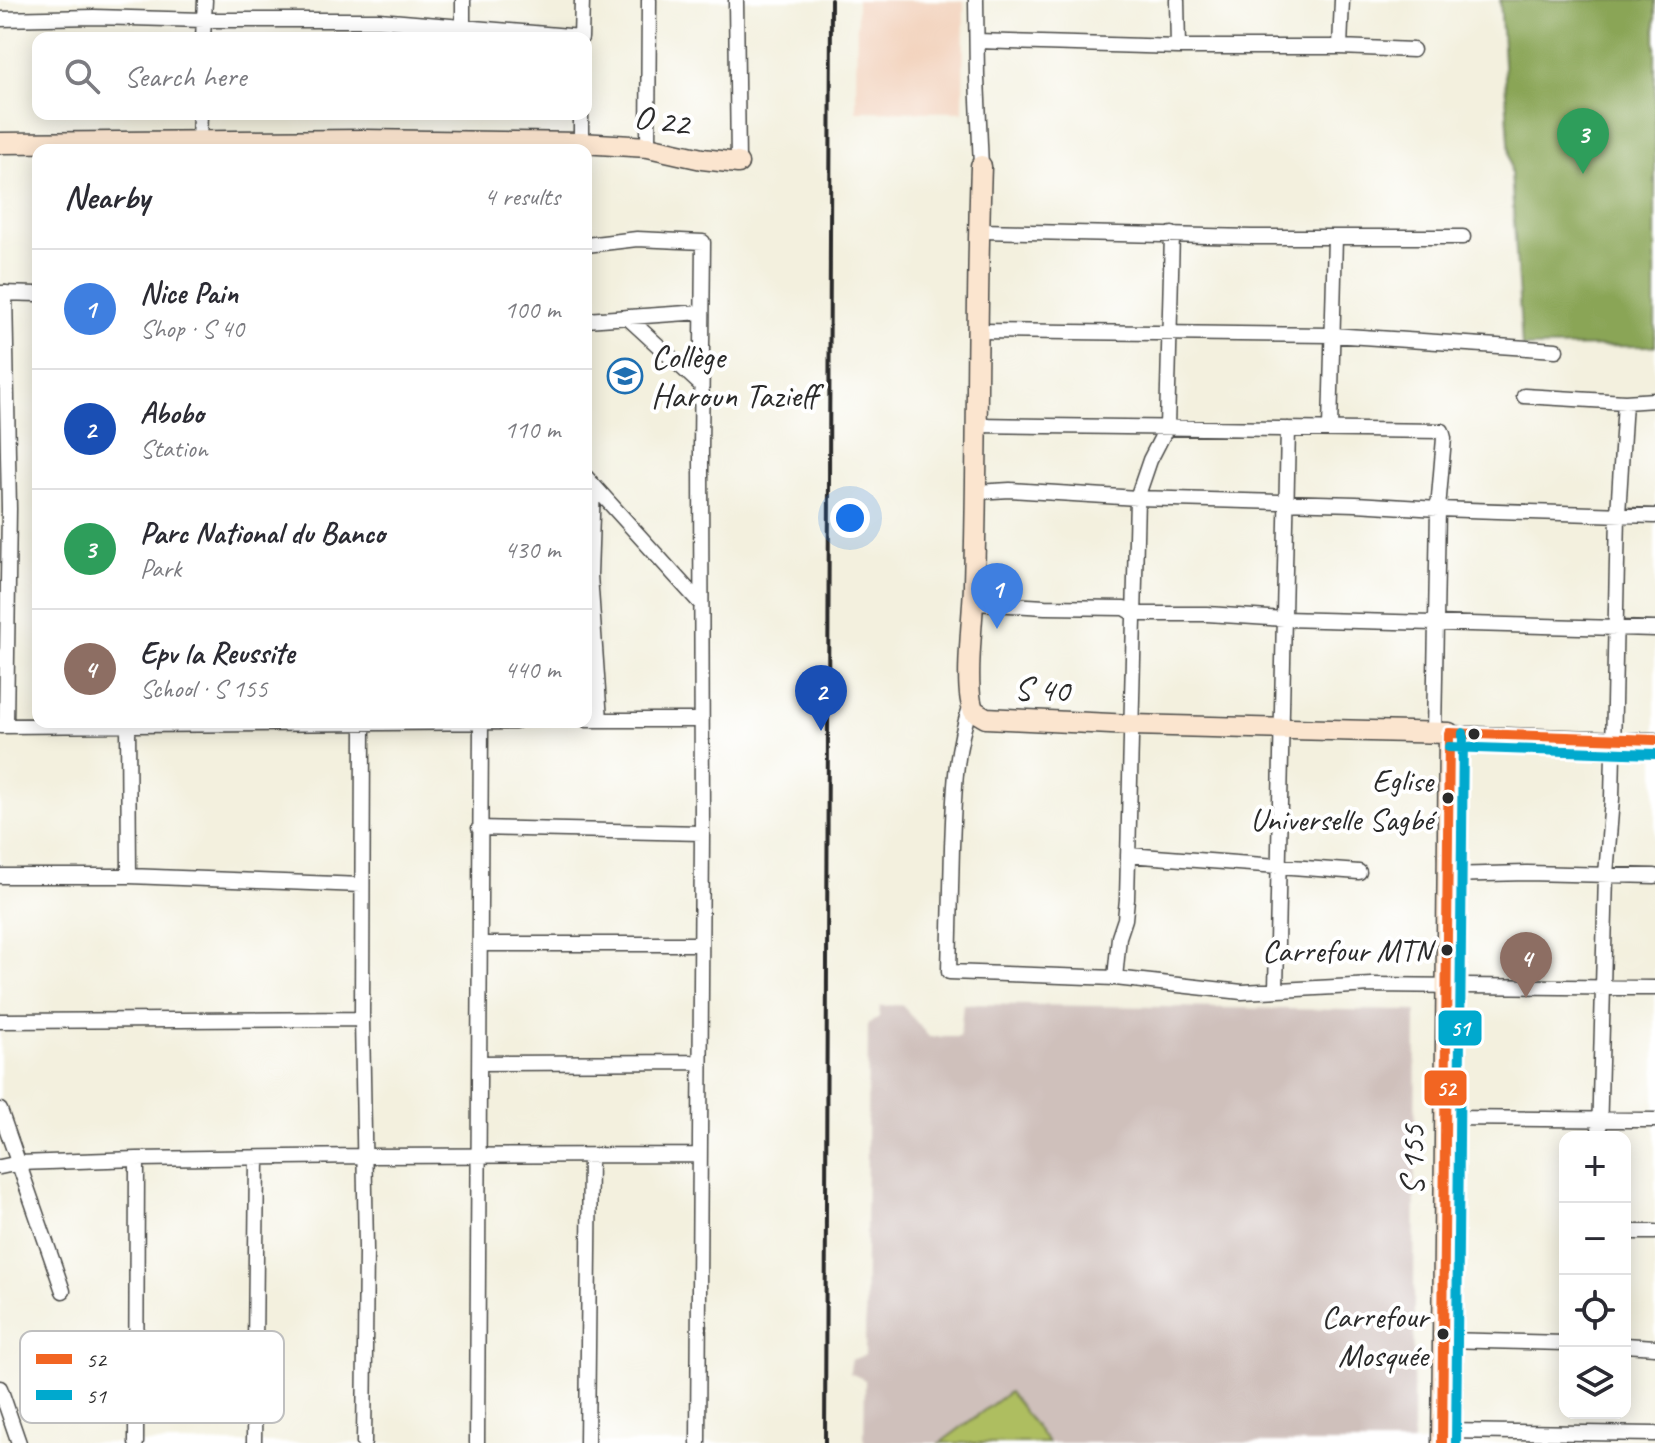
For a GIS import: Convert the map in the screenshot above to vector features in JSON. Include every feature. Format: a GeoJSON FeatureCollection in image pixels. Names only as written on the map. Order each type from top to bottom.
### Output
{"type":"FeatureCollection","features":[{"type":"Feature","properties":{"kind":"street"},"geometry":{"type":"LineString","coordinates":[[203,32],[205,0]]}},
{"type":"Feature","properties":{"kind":"street"},"geometry":{"type":"LineString","coordinates":[[463,0],[463,27]]}},
{"type":"Feature","properties":{"kind":"street"},"geometry":{"type":"LineString","coordinates":[[581,32],[582,0]]}},
{"type":"Feature","properties":{"kind":"street"},"geometry":{"type":"LineString","coordinates":[[648,147],[649,0]]}},
{"type":"Feature","properties":{"kind":"street"},"geometry":{"type":"LineString","coordinates":[[736,0],[738,163]]}},
{"type":"Feature","properties":{"kind":"street"},"geometry":{"type":"LineString","coordinates":[[976,0],[981,166]]}},
{"type":"Feature","properties":{"kind":"street"},"geometry":{"type":"LineString","coordinates":[[1177,0],[1178,47]]}},
{"type":"Feature","properties":{"kind":"street"},"geometry":{"type":"LineString","coordinates":[[1340,47],[1342,0]]}},
{"type":"Feature","properties":{"kind":"street"},"geometry":{"type":"LineString","coordinates":[[0,19],[379,20],[517,32]]}},
{"type":"Feature","properties":{"kind":"street"},"geometry":{"type":"LineString","coordinates":[[977,41],[1413,50]]}},
{"type":"Feature","properties":{"kind":"street"},"geometry":{"type":"LineString","coordinates":[[199,141],[200,120]]}},
{"type":"Feature","properties":{"kind":"street"},"geometry":{"type":"LineString","coordinates":[[581,120],[581,143]]}},
{"type":"Feature","properties":{"kind":"street","name":"O 22"},"geometry":{"type":"LineString","coordinates":[[149,144],[199,141],[322,144]]}},
{"type":"Feature","properties":{"kind":"street","name":"O 22"},"geometry":{"type":"LineString","coordinates":[[0,143],[66,144]]}},
{"type":"Feature","properties":{"kind":"street","name":"O 22"},"geometry":{"type":"LineString","coordinates":[[516,144],[581,143],[648,147],[738,163]]}},
{"type":"Feature","properties":{"kind":"street","name":"S 40"},"geometry":{"type":"LineString","coordinates":[[981,166],[974,603],[969,682],[974,711],[986,718],[1132,725],[1655,740]]}},
{"type":"Feature","properties":{"kind":"street"},"geometry":{"type":"LineString","coordinates":[[979,231],[1463,237]]}},
{"type":"Feature","properties":{"kind":"street"},"geometry":{"type":"LineString","coordinates":[[1115,978],[1119,937],[1125,919],[1128,855],[1137,498],[1150,460],[1167,427],[1172,234]]}},
{"type":"Feature","properties":{"kind":"street"},"geometry":{"type":"LineString","coordinates":[[1330,429],[1335,237]]}},
{"type":"Feature","properties":{"kind":"street"},"geometry":{"type":"LineString","coordinates":[[592,244],[637,239],[703,242],[698,1443]]}},
{"type":"Feature","properties":{"kind":"street"},"geometry":{"type":"LineString","coordinates":[[32,294],[2,293],[9,509],[3,726],[32,726]]}},
{"type":"Feature","properties":{"kind":"street"},"geometry":{"type":"LineString","coordinates":[[592,320],[702,312]]}},
{"type":"Feature","properties":{"kind":"street"},"geometry":{"type":"LineString","coordinates":[[627,317],[701,385]]}},
{"type":"Feature","properties":{"kind":"street"},"geometry":{"type":"LineString","coordinates":[[977,331],[1332,335],[1556,350]]}},
{"type":"Feature","properties":{"kind":"street"},"geometry":{"type":"LineString","coordinates":[[1524,396],[1625,402],[1655,400]]}},
{"type":"Feature","properties":{"kind":"street"},"geometry":{"type":"LineString","coordinates":[[1599,1131],[1618,514],[1625,402]]}},
{"type":"Feature","properties":{"kind":"street"},"geometry":{"type":"LineString","coordinates":[[977,425],[1442,431],[1435,623],[1441,733]]}},
{"type":"Feature","properties":{"kind":"street"},"geometry":{"type":"LineString","coordinates":[[1276,989],[1288,429]]}},
{"type":"Feature","properties":{"kind":"street"},"geometry":{"type":"LineString","coordinates":[[592,483],[701,604]]}},
{"type":"Feature","properties":{"kind":"street"},"geometry":{"type":"LineString","coordinates":[[976,492],[1010,490],[1137,498],[1655,516]]}},
{"type":"Feature","properties":{"kind":"street"},"geometry":{"type":"LineString","coordinates":[[974,603],[1124,608],[1134,614],[1655,629]]}},
{"type":"Feature","properties":{"kind":"street"},"geometry":{"type":"LineString","coordinates":[[592,672],[593,720],[701,720]]}},
{"type":"Feature","properties":{"kind":"street"},"geometry":{"type":"LineString","coordinates":[[971,705],[961,737],[957,766],[949,972],[1115,978],[1242,992],[1445,984],[1655,988]]}},
{"type":"Feature","properties":{"kind":"street"},"geometry":{"type":"LineString","coordinates":[[128,728],[129,876]]}},
{"type":"Feature","properties":{"kind":"street"},"geometry":{"type":"LineString","coordinates":[[363,728],[364,1443]]}},
{"type":"Feature","properties":{"kind":"street"},"geometry":{"type":"LineString","coordinates":[[477,1443],[481,728]]}},
{"type":"Feature","properties":{"kind":"street","name":"S 155"},"geometry":{"type":"LineString","coordinates":[[1441,733],[1446,875],[1442,1437]]}},
{"type":"Feature","properties":{"kind":"street"},"geometry":{"type":"LineString","coordinates":[[479,828],[702,833]]}},
{"type":"Feature","properties":{"kind":"street"},"geometry":{"type":"LineString","coordinates":[[1128,855],[1359,872]]}},
{"type":"Feature","properties":{"kind":"street"},"geometry":{"type":"LineString","coordinates":[[1446,875],[1655,876]]}},
{"type":"Feature","properties":{"kind":"street"},"geometry":{"type":"LineString","coordinates":[[0,876],[129,876],[362,885]]}},
{"type":"Feature","properties":{"kind":"street"},"geometry":{"type":"LineString","coordinates":[[480,944],[700,944]]}},
{"type":"Feature","properties":{"kind":"street"},"geometry":{"type":"LineString","coordinates":[[0,1021],[362,1019]]}},
{"type":"Feature","properties":{"kind":"street"},"geometry":{"type":"LineString","coordinates":[[479,1063],[700,1062]]}},
{"type":"Feature","properties":{"kind":"street"},"geometry":{"type":"LineString","coordinates":[[0,1110],[63,1291]]}},
{"type":"Feature","properties":{"kind":"street"},"geometry":{"type":"LineString","coordinates":[[1445,1118],[1655,1120]]}},
{"type":"Feature","properties":{"kind":"street"},"geometry":{"type":"LineString","coordinates":[[0,1167],[19,1163],[137,1159],[699,1155]]}},
{"type":"Feature","properties":{"kind":"street"},"geometry":{"type":"LineString","coordinates":[[587,1443],[590,1156]]}},
{"type":"Feature","properties":{"kind":"street"},"geometry":{"type":"LineString","coordinates":[[255,1331],[257,1158]]}},
{"type":"Feature","properties":{"kind":"street"},"geometry":{"type":"LineString","coordinates":[[136,1331],[137,1159]]}},
{"type":"Feature","properties":{"kind":"street"},"geometry":{"type":"LineString","coordinates":[[1631,1232],[1655,1232]]}},
{"type":"Feature","properties":{"kind":"street"},"geometry":{"type":"LineString","coordinates":[[1444,1340],[1559,1343]]}},
{"type":"Feature","properties":{"kind":"street"},"geometry":{"type":"LineString","coordinates":[[1631,1345],[1655,1347]]}},
{"type":"Feature","properties":{"kind":"street"},"geometry":{"type":"LineString","coordinates":[[0,1388],[19,1443]]}},
{"type":"Feature","properties":{"kind":"street"},"geometry":{"type":"LineString","coordinates":[[136,1423],[136,1443]]}},
{"type":"Feature","properties":{"kind":"street"},"geometry":{"type":"LineString","coordinates":[[254,1423],[254,1443]]}},
{"type":"Feature","properties":{"kind":"street"},"geometry":{"type":"LineString","coordinates":[[1442,1437],[1655,1434]]}},
{"type":"Feature","properties":{"kind":"shaded area"},"geometry":{"type":"Polygon","coordinates":[[[857,0],[964,1],[963,112],[856,111],[857,0]]]}},
{"type":"Feature","properties":{"kind":"shaded area"},"geometry":{"type":"Polygon","coordinates":[[[963,1004],[1416,1011],[1413,1443],[864,1443],[865,1380],[850,1373],[851,1360],[865,1355],[868,1024],[879,1017],[880,1006],[902,1005],[929,1037],[960,1037],[963,1004]]]}},
{"type":"Feature","properties":{"kind":"green space"},"geometry":{"type":"Polygon","coordinates":[[[1500,0],[1655,0],[1655,346],[1522,347],[1500,0]]]}},
{"type":"Feature","properties":{"kind":"green space"},"geometry":{"type":"Polygon","coordinates":[[[1009,1392],[1048,1443],[940,1443],[1009,1392]]]}},
{"type":"Feature","properties":{"kind":"railway"},"geometry":{"type":"LineString","coordinates":[[825,1443],[831,0]]}},
{"type":"Feature","properties":{"kind":"transit line","name":"52"},"geometry":{"type":"LineString","coordinates":[[1449,733],[1655,740]]}},
{"type":"Feature","properties":{"kind":"transit line","name":"52"},"geometry":{"type":"LineString","coordinates":[[1442,1443],[1449,733]]}},
{"type":"Feature","properties":{"kind":"transit line","name":"51"},"geometry":{"type":"LineString","coordinates":[[1456,1443],[1463,733]]}},
{"type":"Feature","properties":{"kind":"transit line","name":"51"},"geometry":{"type":"LineString","coordinates":[[1449,747],[1655,754]]}},
{"type":"Feature","properties":{"kind":"place","name":"Parc National du Banco"},"geometry":{"type":"Point","coordinates":[1583,174]}},
{"type":"Feature","properties":{"kind":"place","name":"Collège Haroun Tazieff"},"geometry":{"type":"Point","coordinates":[625,376]}},
{"type":"Feature","properties":{"kind":"place","name":"Nice Pain"},"geometry":{"type":"Point","coordinates":[997,629]}},
{"type":"Feature","properties":{"kind":"place","name":"Abobo"},"geometry":{"type":"Point","coordinates":[821,731]}},
{"type":"Feature","properties":{"kind":"place","name":"Eglise Universelle Sagbé"},"geometry":{"type":"Point","coordinates":[1448,798]}},
{"type":"Feature","properties":{"kind":"place","name":"Carrefour MTN"},"geometry":{"type":"Point","coordinates":[1447,950]}},
{"type":"Feature","properties":{"kind":"place","name":"Epv la Reussite"},"geometry":{"type":"Point","coordinates":[1526,998]}},
{"type":"Feature","properties":{"kind":"place","name":"Carrefour Mosquée"},"geometry":{"type":"Point","coordinates":[1443,1334]}}]}
